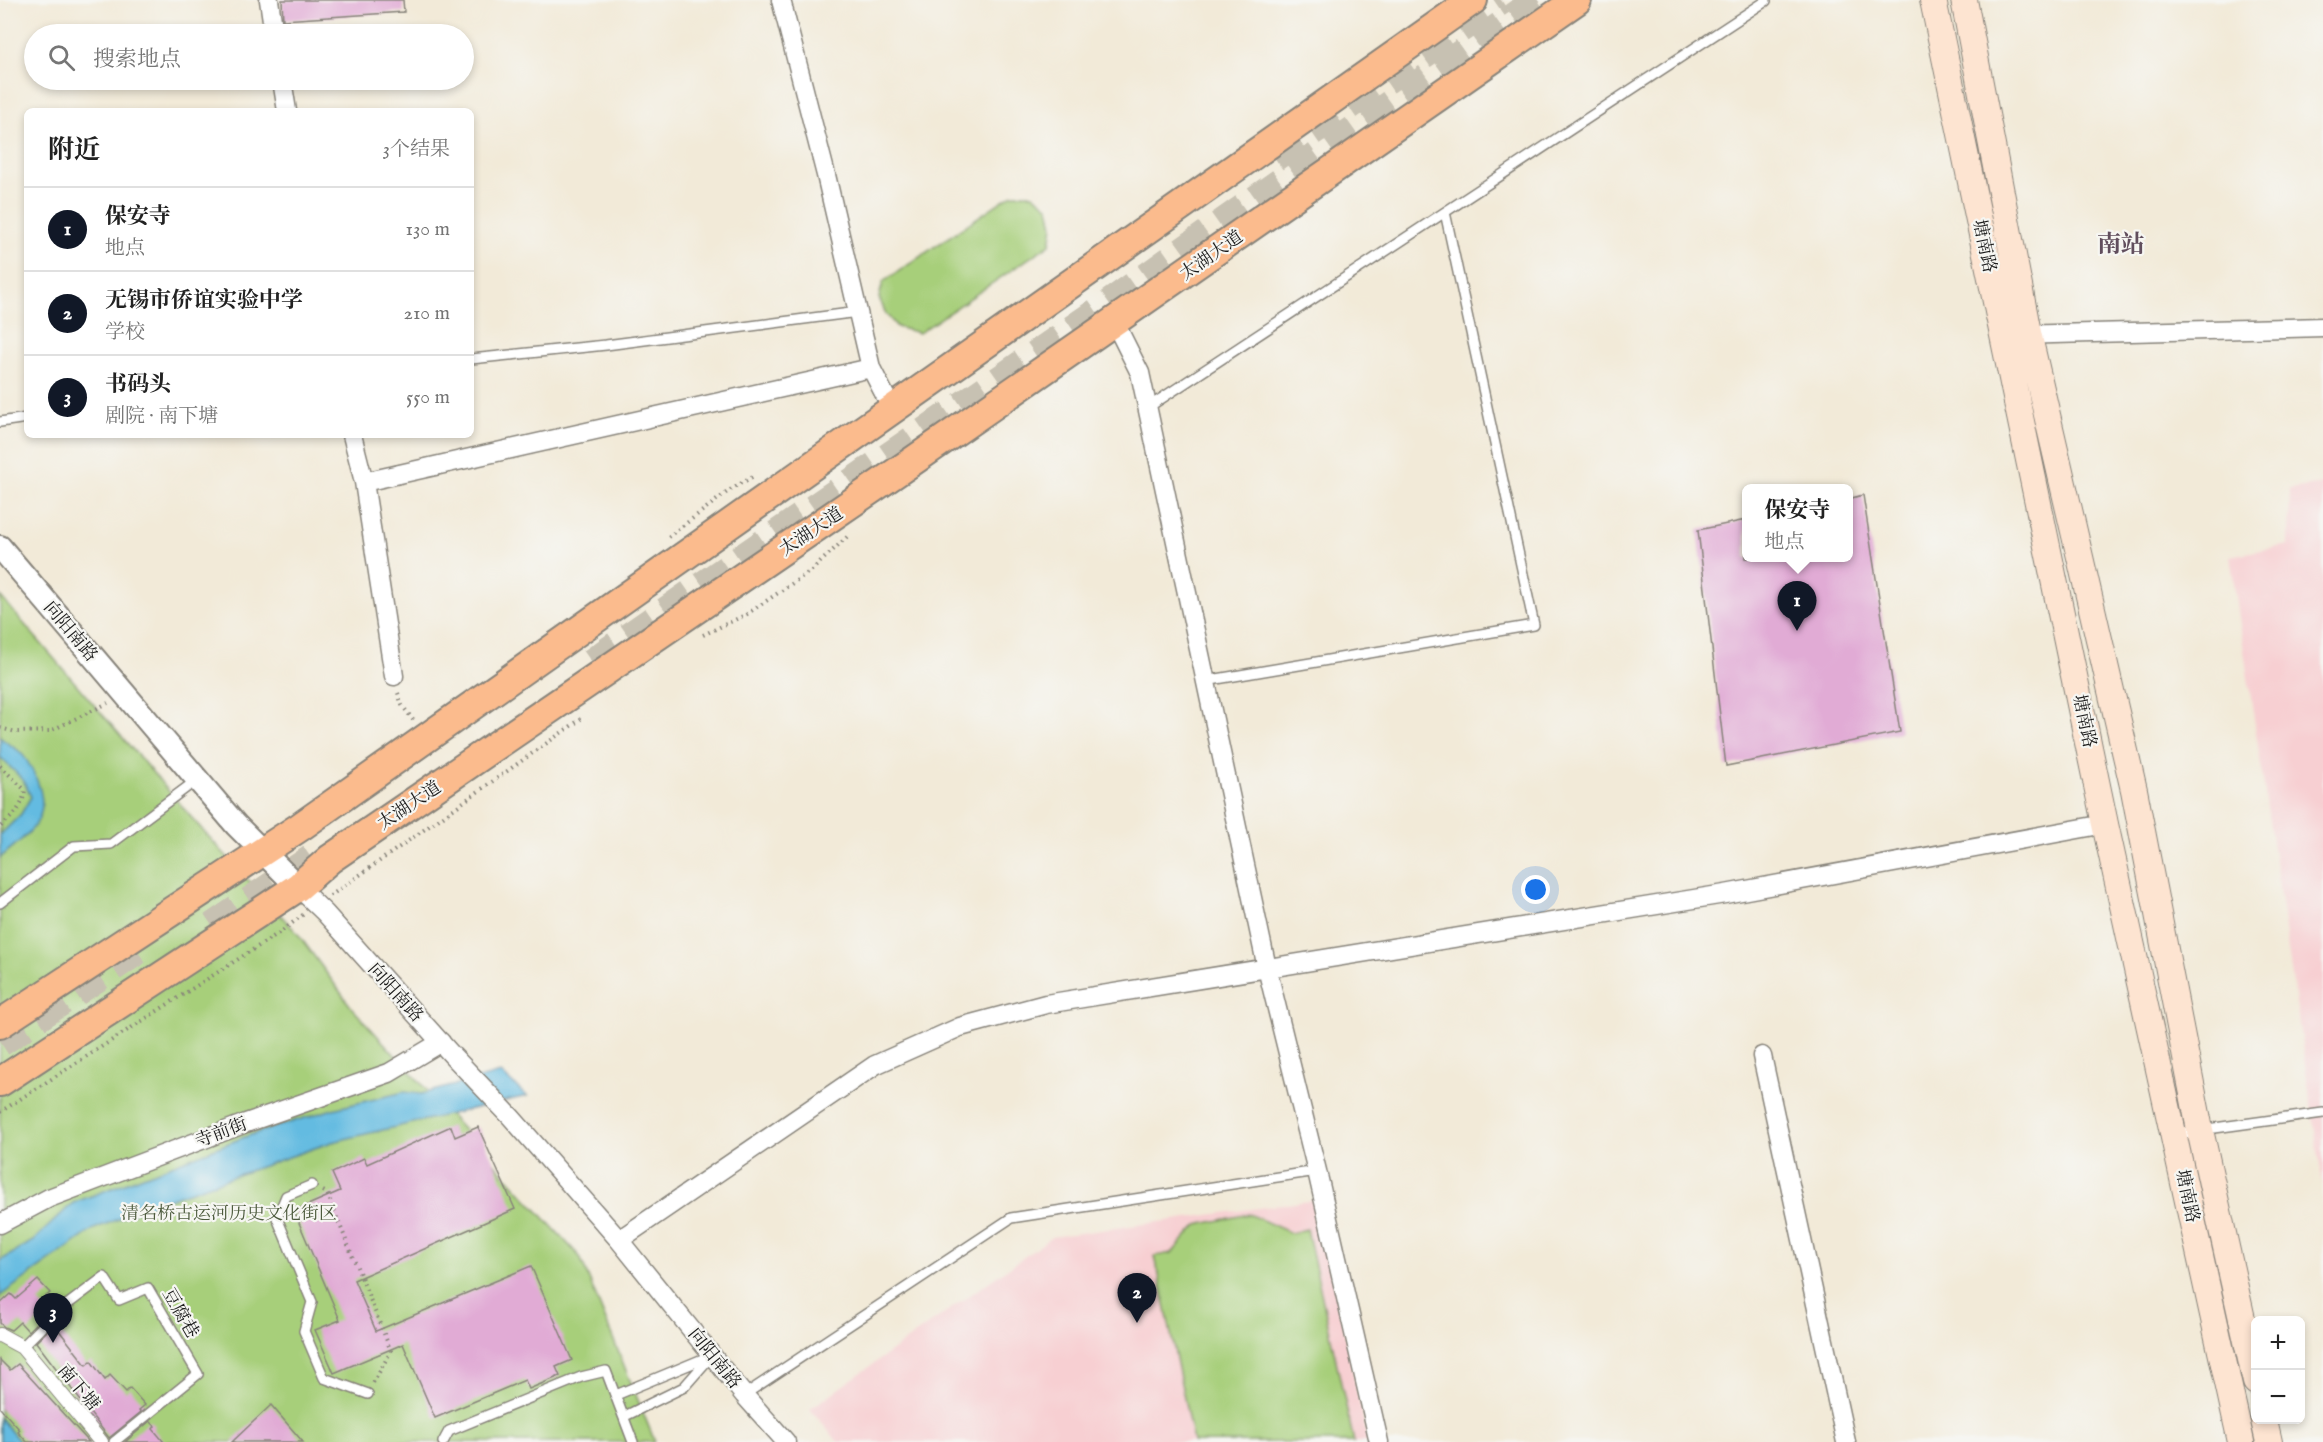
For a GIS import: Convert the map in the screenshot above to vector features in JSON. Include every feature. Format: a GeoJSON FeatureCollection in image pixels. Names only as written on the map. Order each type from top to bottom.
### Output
{"type":"FeatureCollection","features":[{"type":"Feature","properties":{"kind":"main road"},"geometry":{"type":"LineString","coordinates":[[5,1021],[264,851],[1473,0]]}},
{"type":"Feature","properties":{"kind":"main road","name":"太湖大道"},"geometry":{"type":"LineString","coordinates":[[0,1082],[52,1065],[307,896],[330,859],[1112,323],[1577,0]]}},
{"type":"Feature","properties":{"kind":"main road","name":"塘南路"},"geometry":{"type":"LineString","coordinates":[[1933,0],[2016,335],[2134,790],[2200,1130],[2253,1370]]}},
{"type":"Feature","properties":{"kind":"main road","name":"塘南路"},"geometry":{"type":"LineString","coordinates":[[1965,0],[2016,335],[2105,825],[2241,1442]]}},
{"type":"Feature","properties":{"kind":"main road"},"geometry":{"type":"LineString","coordinates":[[2265,1424],[2269,1442]]}},
{"type":"Feature","properties":{"kind":"street"},"geometry":{"type":"LineString","coordinates":[[269,0],[273,24]]}},
{"type":"Feature","properties":{"kind":"street"},"geometry":{"type":"LineString","coordinates":[[781,0],[872,368],[892,409]]}},
{"type":"Feature","properties":{"kind":"street"},"geometry":{"type":"LineString","coordinates":[[284,90],[287,108]]}},
{"type":"Feature","properties":{"kind":"street"},"geometry":{"type":"LineString","coordinates":[[1112,323],[1119,331],[1140,373],[1267,968],[1317,1171],[1378,1442]]}},
{"type":"Feature","properties":{"kind":"street"},"geometry":{"type":"LineString","coordinates":[[2016,335],[2323,327]]}},
{"type":"Feature","properties":{"kind":"street"},"geometry":{"type":"LineString","coordinates":[[364,482],[872,368]]}},
{"type":"Feature","properties":{"kind":"street"},"geometry":{"type":"LineString","coordinates":[[353,438],[364,482],[394,676]]}},
{"type":"Feature","properties":{"kind":"street","name":"向阳南路"},"geometry":{"type":"LineString","coordinates":[[0,547],[247,837],[264,851],[307,896],[511,1117],[619,1240],[744,1395],[786,1442]]}},
{"type":"Feature","properties":{"kind":"street"},"geometry":{"type":"LineString","coordinates":[[619,1240],[875,1065],[960,1026],[1046,1004],[1725,894],[2105,825]]}},
{"type":"Feature","properties":{"kind":"street","name":"寺前街"},"geometry":{"type":"LineString","coordinates":[[0,1224],[49,1198],[246,1123],[389,1073],[446,1048]]}},
{"type":"Feature","properties":{"kind":"street"},"geometry":{"type":"LineString","coordinates":[[1762,1056],[1846,1442]]}},
{"type":"Feature","properties":{"kind":"street","name":"南下塘"},"geometry":{"type":"LineString","coordinates":[[1,1338],[22,1347],[101,1442]]}},
{"type":"Feature","properties":{"kind":"lane"},"geometry":{"type":"LineString","coordinates":[[1147,408],[1766,1]]}},
{"type":"Feature","properties":{"kind":"lane"},"geometry":{"type":"LineString","coordinates":[[1205,681],[1534,625],[1445,212]]}},
{"type":"Feature","properties":{"kind":"lane"},"geometry":{"type":"LineString","coordinates":[[474,359],[606,345],[858,312]]}},
{"type":"Feature","properties":{"kind":"lane"},"geometry":{"type":"LineString","coordinates":[[0,422],[24,418]]}},
{"type":"Feature","properties":{"kind":"lane"},"geometry":{"type":"LineString","coordinates":[[0,903],[74,846],[111,844],[198,779]]}},
{"type":"Feature","properties":{"kind":"lane"},"geometry":{"type":"LineString","coordinates":[[2174,1135],[2323,1113]]}},
{"type":"Feature","properties":{"kind":"lane"},"geometry":{"type":"LineString","coordinates":[[744,1395],[1011,1218],[1317,1171]]}},
{"type":"Feature","properties":{"kind":"lane"},"geometry":{"type":"LineString","coordinates":[[312,1185],[286,1196],[277,1218],[312,1302],[304,1331],[324,1378],[368,1394]]}},
{"type":"Feature","properties":{"kind":"lane","name":"豆腐巷"},"geometry":{"type":"LineString","coordinates":[[22,1347],[56,1313],[104,1277],[119,1300],[148,1288],[198,1374],[114,1442]]}},
{"type":"Feature","properties":{"kind":"lane"},"geometry":{"type":"LineString","coordinates":[[616,1395],[712,1355]]}},
{"type":"Feature","properties":{"kind":"lane"},"geometry":{"type":"LineString","coordinates":[[625,1416],[684,1387],[712,1355]]}},
{"type":"Feature","properties":{"kind":"lane"},"geometry":{"type":"LineString","coordinates":[[443,1442],[449,1431],[581,1377],[606,1371],[633,1442]]}},
{"type":"Feature","properties":{"kind":"path"},"geometry":{"type":"LineString","coordinates":[[394,676],[402,705],[413,721]]}},
{"type":"Feature","properties":{"kind":"path"},"geometry":{"type":"LineString","coordinates":[[0,728],[16,732],[50,731],[105,705],[122,691]]}},
{"type":"Feature","properties":{"kind":"path"},"geometry":{"type":"LineString","coordinates":[[0,766],[25,790],[24,802],[0,827]]}},
{"type":"Feature","properties":{"kind":"path"},"geometry":{"type":"LineString","coordinates":[[0,1112],[52,1065],[282,930],[307,896]]}},
{"type":"Feature","properties":{"kind":"path"},"geometry":{"type":"LineString","coordinates":[[312,1185],[327,1193],[391,1351],[368,1394]]}},
{"type":"Feature","properties":{"kind":"shaded area"},"geometry":{"type":"Polygon","coordinates":[[[2323,484],[2323,1186],[2230,556],[2289,545],[2290,489],[2323,484]]]}},
{"type":"Feature","properties":{"kind":"shaded area"},"geometry":{"type":"Polygon","coordinates":[[[1316,1200],[1368,1442],[838,1442],[810,1409],[1052,1237],[1316,1200]]]}},
{"type":"Feature","properties":{"kind":"green space"},"geometry":{"type":"Polygon","coordinates":[[[1012,194],[1033,194],[1049,207],[1053,226],[1050,244],[919,333],[897,327],[886,314],[879,298],[883,282],[1012,194]]]}},
{"type":"Feature","properties":{"kind":"green space","name":"清名桥古运河历史文化街区"},"geometry":{"type":"Polygon","coordinates":[[[0,596],[198,825],[298,934],[352,1008],[580,1257],[655,1442],[0,1442],[0,596]]]}},
{"type":"Feature","properties":{"kind":"green space"},"geometry":{"type":"Polygon","coordinates":[[[1249,1214],[1291,1233],[1307,1229],[1354,1442],[1193,1442],[1155,1256],[1172,1253],[1197,1225],[1249,1214]]]}},
{"type":"Feature","properties":{"kind":"water"},"geometry":{"type":"Polygon","coordinates":[[[0,737],[27,760],[41,793],[42,805],[36,824],[29,833],[0,858],[0,835],[21,814],[31,797],[23,780],[0,757],[0,737]]]}},
{"type":"Feature","properties":{"kind":"water"},"geometry":{"type":"Polygon","coordinates":[[[501,1073],[527,1096],[332,1142],[160,1202],[94,1229],[0,1296],[0,1261],[33,1241],[73,1203],[250,1135],[333,1109],[404,1092],[421,1094],[501,1073]]]}},
{"type":"Feature","properties":{"kind":"water"},"geometry":{"type":"Polygon","coordinates":[[[0,1418],[20,1442],[0,1442],[0,1418]]]}},
{"type":"Feature","properties":{"kind":"building"},"geometry":{"type":"Polygon","coordinates":[[[282,0],[403,0],[404,12],[283,20],[282,0]]]}},
{"type":"Feature","properties":{"kind":"building"},"geometry":{"type":"Polygon","coordinates":[[[1863,495],[1900,732],[1726,766],[1698,530],[1742,521],[1742,562],[1853,562],[1853,498],[1863,495]]]}},
{"type":"Feature","properties":{"kind":"building"},"geometry":{"type":"Polygon","coordinates":[[[451,1126],[455,1137],[478,1127],[515,1209],[354,1280],[376,1331],[531,1266],[572,1360],[556,1367],[560,1376],[529,1389],[525,1380],[435,1418],[403,1344],[334,1373],[315,1330],[340,1320],[294,1211],[340,1191],[332,1173],[364,1158],[367,1164],[451,1126]]]}},
{"type":"Feature","properties":{"kind":"building"},"geometry":{"type":"Polygon","coordinates":[[[38,1280],[50,1293],[39,1302],[48,1311],[28,1331],[20,1322],[11,1330],[4,1327],[0,1323],[0,1304],[11,1294],[16,1299],[38,1280]]]}},
{"type":"Feature","properties":{"kind":"building"},"geometry":{"type":"Polygon","coordinates":[[[54,1324],[86,1365],[91,1361],[105,1380],[110,1375],[126,1392],[130,1388],[145,1405],[139,1410],[141,1412],[109,1438],[36,1342],[54,1324]]]}},
{"type":"Feature","properties":{"kind":"building"},"geometry":{"type":"Polygon","coordinates":[[[0,1360],[10,1370],[18,1364],[89,1442],[27,1442],[18,1432],[20,1430],[0,1408],[0,1360]]]}},
{"type":"Feature","properties":{"kind":"building"},"geometry":{"type":"Polygon","coordinates":[[[271,1405],[303,1442],[232,1442],[271,1405]]]}},
{"type":"Feature","properties":{"kind":"building"},"geometry":{"type":"Polygon","coordinates":[[[150,1421],[155,1426],[153,1429],[164,1442],[125,1442],[150,1421]]]}},
{"type":"Feature","properties":{"kind":"tunnel"},"geometry":{"type":"LineString","coordinates":[[1274,157],[1501,0]]}},
{"type":"Feature","properties":{"kind":"tunnel"},"geometry":{"type":"LineString","coordinates":[[592,663],[1104,308],[1538,0]]}},
{"type":"Feature","properties":{"kind":"tunnel"},"geometry":{"type":"LineString","coordinates":[[213,927],[312,859]]}},
{"type":"Feature","properties":{"kind":"tunnel"},"geometry":{"type":"LineString","coordinates":[[0,1042],[142,947]]}},
{"type":"Feature","properties":{"kind":"place","name":"保安寺"},"geometry":{"type":"Point","coordinates":[1797,631]}},
{"type":"Feature","properties":{"kind":"place","name":"无锡市侨谊实验中学"},"geometry":{"type":"Point","coordinates":[1137,1323]}},
{"type":"Feature","properties":{"kind":"place","name":"书码头"},"geometry":{"type":"Point","coordinates":[53,1343]}},
{"type":"Feature","properties":{"kind":"district","name":"南站"},"geometry":{"type":"Point","coordinates":[2121,244]}}]}
